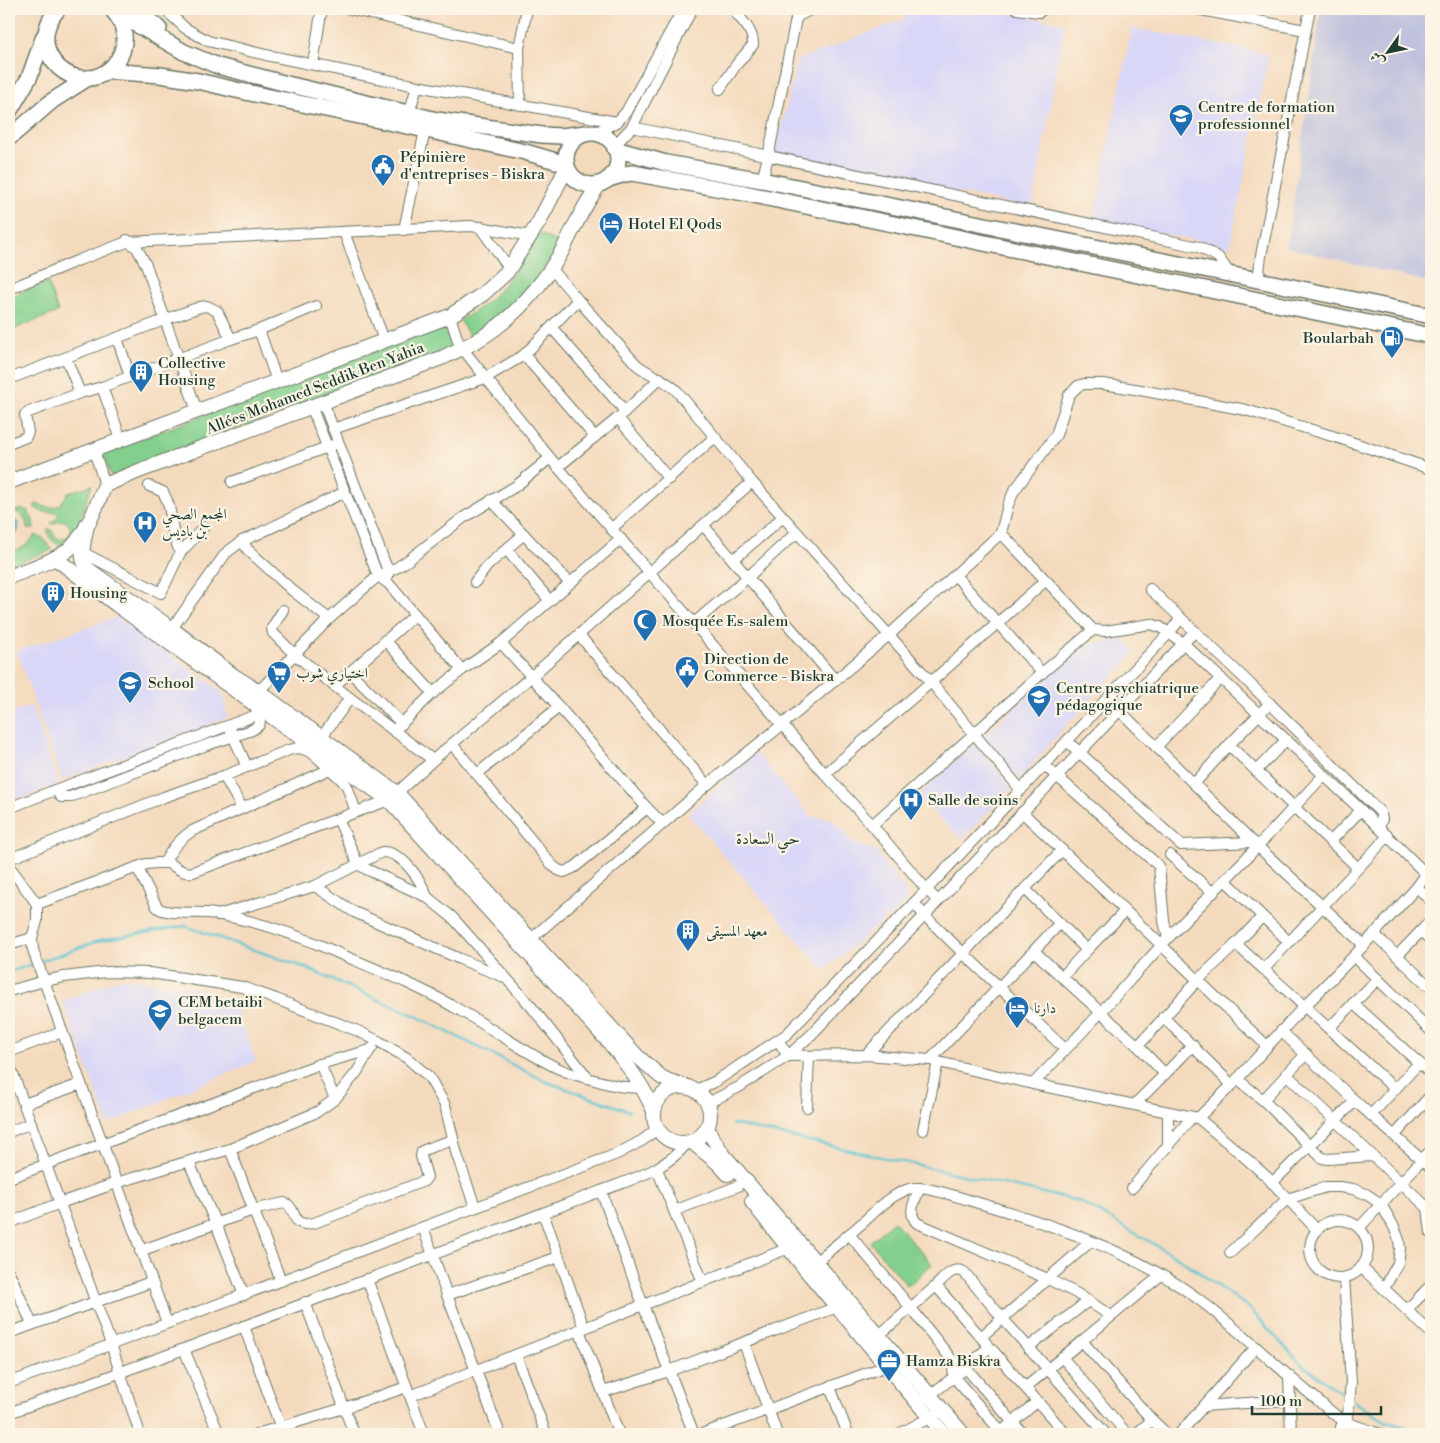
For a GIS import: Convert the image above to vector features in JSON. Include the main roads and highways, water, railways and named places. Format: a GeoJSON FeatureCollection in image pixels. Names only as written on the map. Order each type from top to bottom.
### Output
{"type":"FeatureCollection","features":[{"type":"Feature","properties":{"kind":"main road"},"geometry":{"type":"LineString","coordinates":[[136,9],[168,35],[218,66]]}},
{"type":"Feature","properties":{"kind":"main road"},"geometry":{"type":"LineString","coordinates":[[114,12],[184,52],[218,66],[437,120],[542,135],[561,136],[590,133],[602,135],[615,147],[618,155],[614,173],[604,182]]}},
{"type":"Feature","properties":{"kind":"main road"},"geometry":{"type":"LineString","coordinates":[[52,16],[45,42],[48,54],[64,72],[76,77],[88,78],[108,71],[117,62],[122,51],[125,38],[123,26],[114,12]]}},
{"type":"Feature","properties":{"kind":"main road"},"geometry":{"type":"LineString","coordinates":[[9,112],[29,78],[52,16]]}},
{"type":"Feature","properties":{"kind":"main road"},"geometry":{"type":"LineString","coordinates":[[108,71],[198,80],[525,152],[566,166]]}},
{"type":"Feature","properties":{"kind":"main road"},"geometry":{"type":"LineString","coordinates":[[9,138],[52,101],[88,78]]}},
{"type":"Feature","properties":{"kind":"main road"},"geometry":{"type":"LineString","coordinates":[[590,133],[579,136],[572,141],[566,156],[566,166],[569,172],[574,179],[582,184],[591,185],[632,173],[744,193],[1431,336]]}},
{"type":"Feature","properties":{"kind":"main road"},"geometry":{"type":"LineString","coordinates":[[615,147],[666,163],[762,180],[1431,316]]}},
{"type":"Feature","properties":{"kind":"water"},"geometry":{"type":"Polygon","coordinates":[[[9,517],[16,521],[19,527],[16,533],[9,538],[9,517]]]}},
{"type":"Feature","properties":{"kind":"waterway"},"geometry":{"type":"LineString","coordinates":[[41,961],[101,940],[185,926],[301,966],[418,1017],[547,1082],[629,1111]]}},
{"type":"Feature","properties":{"kind":"waterway"},"geometry":{"type":"LineString","coordinates":[[9,972],[36,963]]}},
{"type":"Feature","properties":{"kind":"waterway"},"geometry":{"type":"LineString","coordinates":[[732,1124],[1079,1201],[1180,1259],[1248,1307],[1300,1363],[1346,1396]]}},
{"type":"Feature","properties":{"kind":"waterway"},"geometry":{"type":"LineString","coordinates":[[1353,1401],[1385,1421],[1427,1434]]}},
{"type":"Feature","properties":{"kind":"place","name":"Centre de formation professionnel"},"geometry":{"type":"Point","coordinates":[1181,137]}},
{"type":"Feature","properties":{"kind":"place","name":"Pépinière d'entreprises - Biskra"},"geometry":{"type":"Point","coordinates":[383,187]}},
{"type":"Feature","properties":{"kind":"place","name":"Hotel El Qods"},"geometry":{"type":"Point","coordinates":[611,245]}},
{"type":"Feature","properties":{"kind":"place","name":"Boularbah"},"geometry":{"type":"Point","coordinates":[1392,359]}},
{"type":"Feature","properties":{"kind":"place","name":"Collective Housing"},"geometry":{"type":"Point","coordinates":[141,393]}},
{"type":"Feature","properties":{"kind":"place","name":"المجمع الصحي بن باديس"},"geometry":{"type":"Point","coordinates":[145,544]}},
{"type":"Feature","properties":{"kind":"place","name":"Housing"},"geometry":{"type":"Point","coordinates":[53,614]}},
{"type":"Feature","properties":{"kind":"place","name":"Mosquée Es-salem"},"geometry":{"type":"Point","coordinates":[645,642]}},
{"type":"Feature","properties":{"kind":"place","name":"Direction de Commerce - Biskra"},"geometry":{"type":"Point","coordinates":[687,689]}},
{"type":"Feature","properties":{"kind":"place","name":"اختياري شوب"},"geometry":{"type":"Point","coordinates":[279,694]}},
{"type":"Feature","properties":{"kind":"place","name":"School"},"geometry":{"type":"Point","coordinates":[130,704]}},
{"type":"Feature","properties":{"kind":"place","name":"Centre psychiatrique pédagogique"},"geometry":{"type":"Point","coordinates":[1039,718]}},
{"type":"Feature","properties":{"kind":"place","name":"Salle de soins"},"geometry":{"type":"Point","coordinates":[911,821]}},
{"type":"Feature","properties":{"kind":"place","name":"معهد المسيقى"},"geometry":{"type":"Point","coordinates":[688,952]}},
{"type":"Feature","properties":{"kind":"place","name":"دارنا"},"geometry":{"type":"Point","coordinates":[1017,1029]}},
{"type":"Feature","properties":{"kind":"place","name":"CEM betaibi belgacem"},"geometry":{"type":"Point","coordinates":[160,1032]}},
{"type":"Feature","properties":{"kind":"place","name":"Hamza Biskra"},"geometry":{"type":"Point","coordinates":[889,1382]}},
{"type":"Feature","properties":{"kind":"district","name":"حـي السعادة"},"geometry":{"type":"Point","coordinates":[768,838]}}]}
